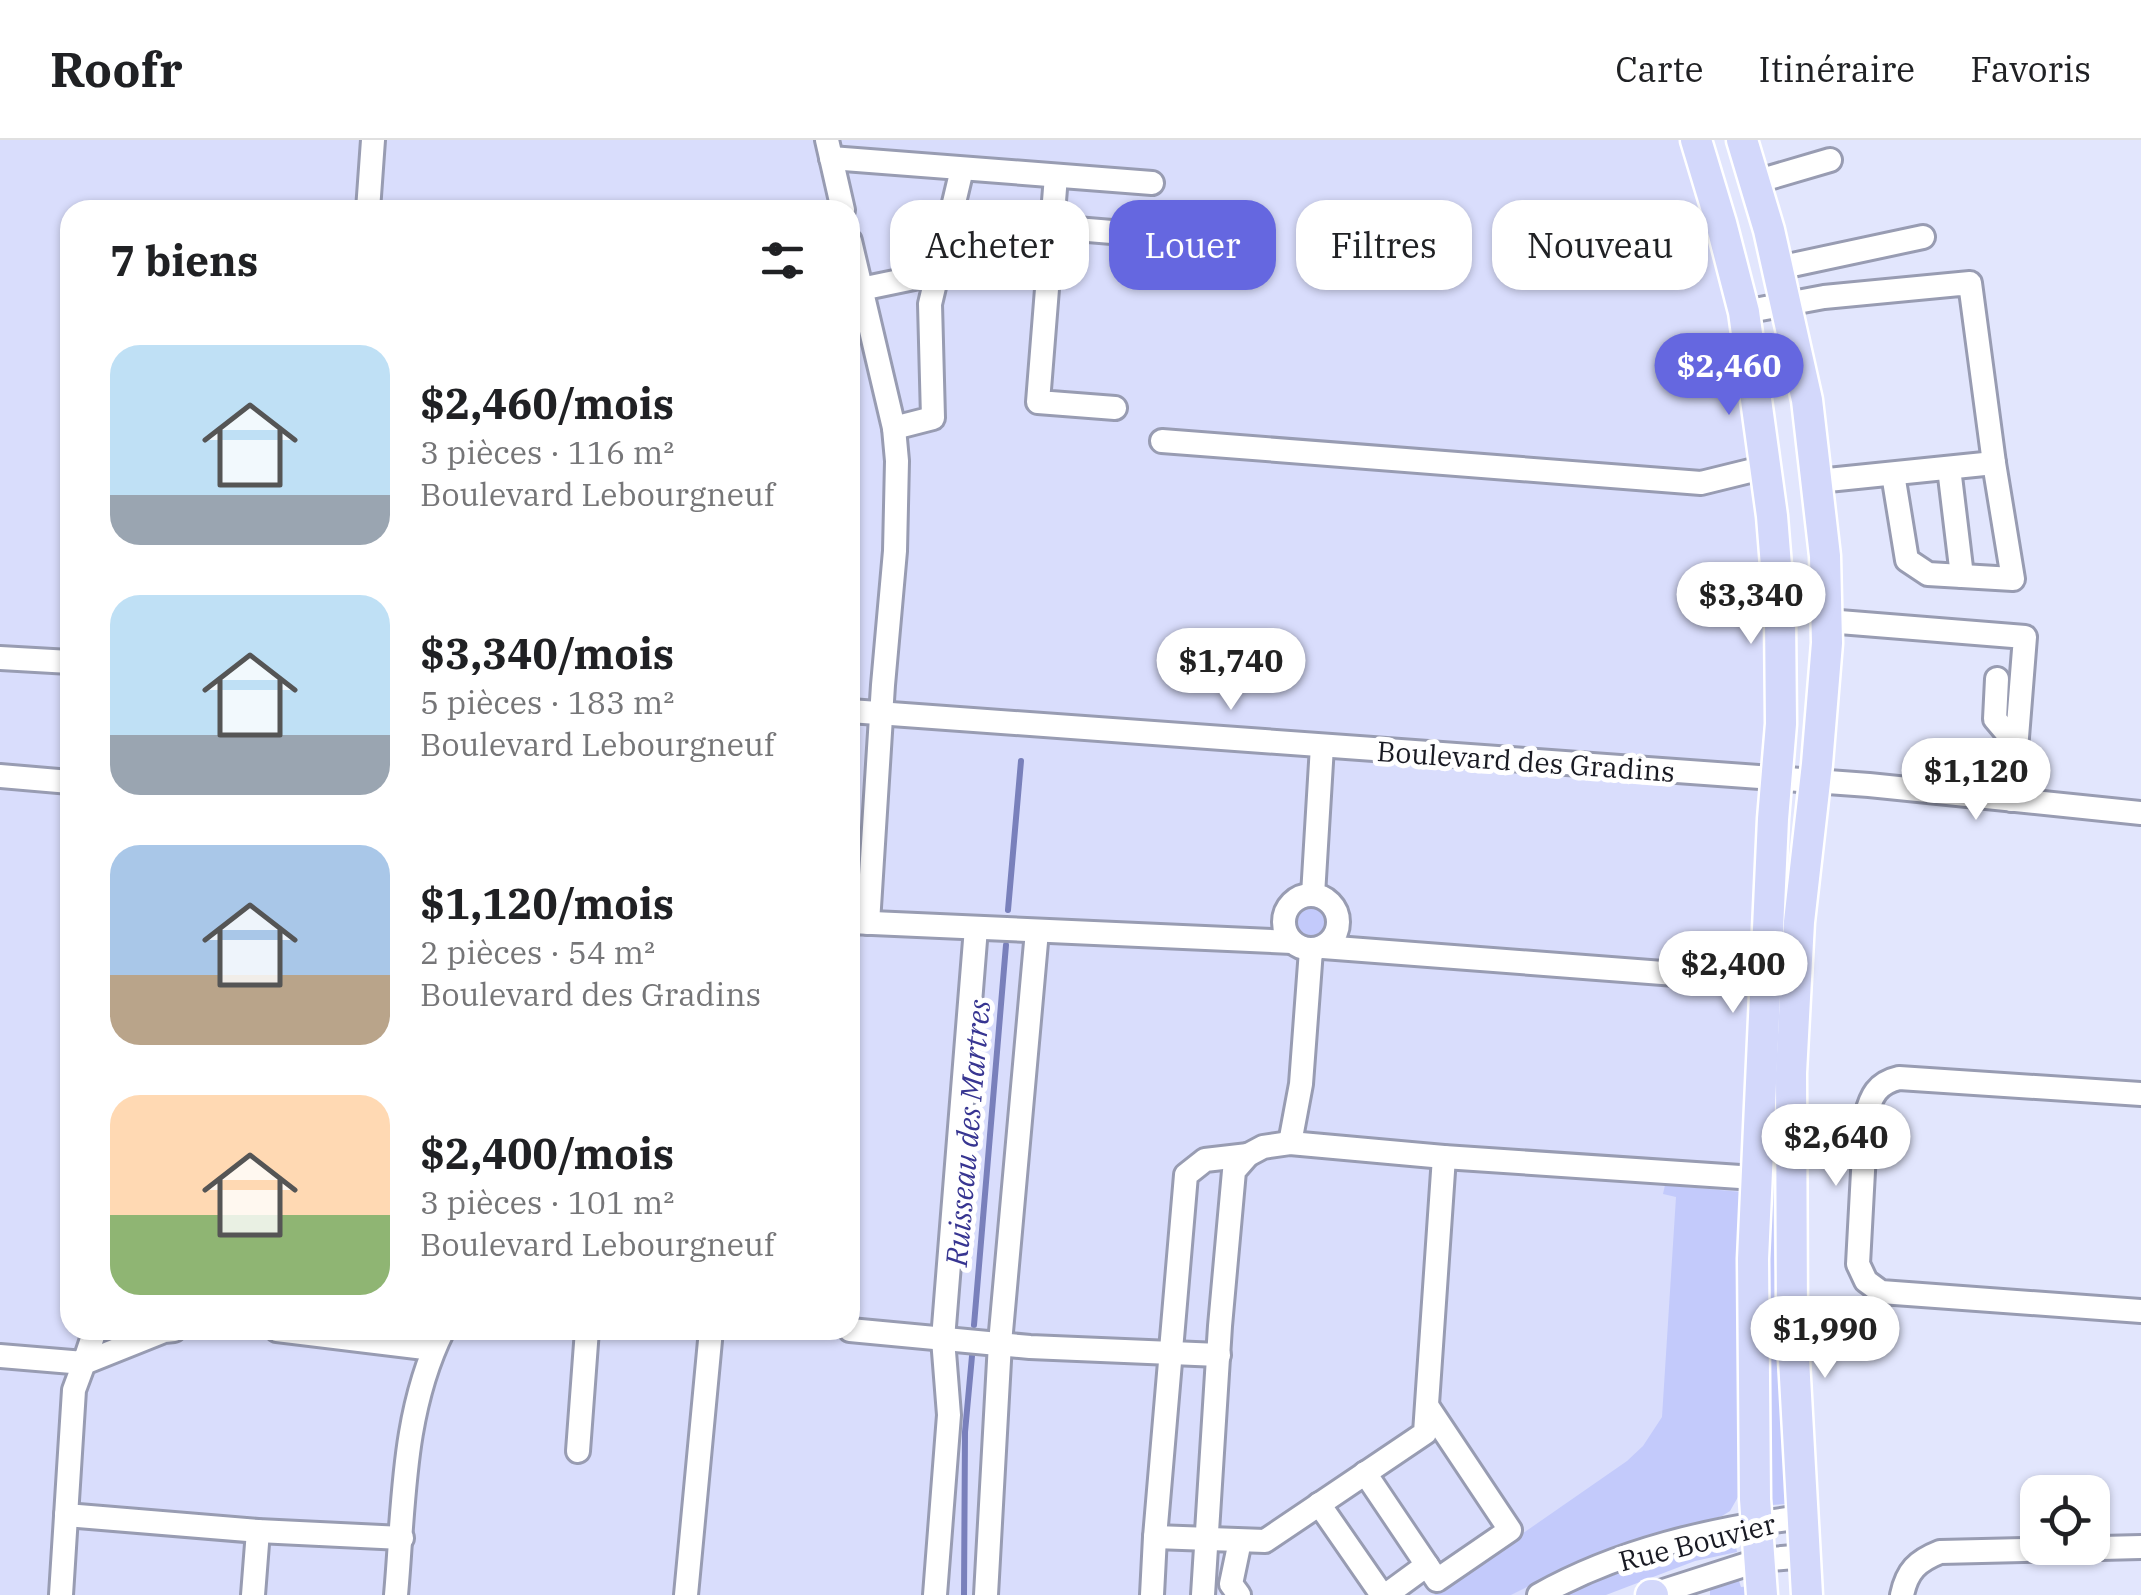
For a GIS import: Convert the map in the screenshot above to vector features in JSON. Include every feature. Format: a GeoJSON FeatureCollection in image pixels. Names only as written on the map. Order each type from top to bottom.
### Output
{"type":"FeatureCollection","features":[{"type":"Feature","properties":{"kind":"main road"},"geometry":{"type":"LineString","coordinates":[[1696,140],[1722,222],[1744,312],[1766,467],[1780,616],[1782,711],[1755,1178],[1756,1524],[1762,1595]]}},
{"type":"Feature","properties":{"kind":"main road"},"geometry":{"type":"LineString","coordinates":[[1742,140],[1778,268],[1807,400],[1825,556],[1827,621],[1799,922],[1791,1073],[1792,1322],[1807,1595]]}},
{"type":"Feature","properties":{"kind":"street"},"geometry":{"type":"LineString","coordinates":[[369,200],[373,140]]}},
{"type":"Feature","properties":{"kind":"street"},"geometry":{"type":"LineString","coordinates":[[841,200],[829,149],[962,169],[1152,183]]}},
{"type":"Feature","properties":{"kind":"street"},"geometry":{"type":"LineString","coordinates":[[1755,182],[1830,160]]}},
{"type":"Feature","properties":{"kind":"street"},"geometry":{"type":"LineString","coordinates":[[955,200],[962,169]]}},
{"type":"Feature","properties":{"kind":"street"},"geometry":{"type":"LineString","coordinates":[[1054,200],[1056,176]]}},
{"type":"Feature","properties":{"kind":"street"},"geometry":{"type":"LineString","coordinates":[[1778,268],[1922,237]]}},
{"type":"Feature","properties":{"kind":"street"},"geometry":{"type":"LineString","coordinates":[[860,287],[890,282]]}},
{"type":"Feature","properties":{"kind":"street"},"geometry":{"type":"LineString","coordinates":[[1744,312],[1824,296],[1970,283],[2013,579],[1928,574],[1907,560],[1893,474]]}},
{"type":"Feature","properties":{"kind":"street"},"geometry":{"type":"LineString","coordinates":[[894,428],[933,418],[930,304],[934,290]]}},
{"type":"Feature","properties":{"kind":"street"},"geometry":{"type":"LineString","coordinates":[[1047,290],[1038,402],[1114,408]]}},
{"type":"Feature","properties":{"kind":"street"},"geometry":{"type":"LineString","coordinates":[[860,306],[894,428],[898,478],[882,713],[860,913]]}},
{"type":"Feature","properties":{"kind":"street"},"geometry":{"type":"LineString","coordinates":[[1162,442],[1701,483],[1766,467]]}},
{"type":"Feature","properties":{"kind":"street"},"geometry":{"type":"LineString","coordinates":[[1818,482],[1994,463]]}},
{"type":"Feature","properties":{"kind":"street"},"geometry":{"type":"LineString","coordinates":[[1949,468],[1962,576]]}},
{"type":"Feature","properties":{"kind":"street"},"geometry":{"type":"LineString","coordinates":[[1827,621],[2024,636],[2012,800]]}},
{"type":"Feature","properties":{"kind":"street"},"geometry":{"type":"LineString","coordinates":[[2001,635],[1995,720],[2017,745]]}},
{"type":"Feature","properties":{"kind":"street"},"geometry":{"type":"LineString","coordinates":[[0,658],[60,661]]}},
{"type":"Feature","properties":{"kind":"street","name":"Boulevard des Gradins"},"geometry":{"type":"LineString","coordinates":[[860,712],[1815,781],[2141,813]]}},
{"type":"Feature","properties":{"kind":"street"},"geometry":{"type":"LineString","coordinates":[[1313,895],[1322,746]]}},
{"type":"Feature","properties":{"kind":"street"},"geometry":{"type":"LineString","coordinates":[[0,776],[60,781]]}},
{"type":"Feature","properties":{"kind":"street"},"geometry":{"type":"LineString","coordinates":[[1313,895],[1331,902],[1339,920],[1334,938],[1309,946],[1284,925],[1291,904],[1313,895]]}},
{"type":"Feature","properties":{"kind":"street"},"geometry":{"type":"LineString","coordinates":[[860,922],[1309,946],[1741,979],[1764,976]]}},
{"type":"Feature","properties":{"kind":"street"},"geometry":{"type":"LineString","coordinates":[[935,1595],[949,1415],[943,1339],[976,928]]}},
{"type":"Feature","properties":{"kind":"street"},"geometry":{"type":"LineString","coordinates":[[986,1595],[1000,1343],[1038,930]]}},
{"type":"Feature","properties":{"kind":"street"},"geometry":{"type":"LineString","coordinates":[[1290,1143],[1301,1084],[1309,946]]}},
{"type":"Feature","properties":{"kind":"street"},"geometry":{"type":"LineString","coordinates":[[2141,1094],[1898,1078],[1887,1081],[1877,1088],[1866,1116],[1858,1264],[1866,1281],[1881,1292],[2141,1310]]}},
{"type":"Feature","properties":{"kind":"street"},"geometry":{"type":"LineString","coordinates":[[1203,1595],[1234,1171],[1248,1155],[1263,1146],[1290,1143],[1755,1178]]}},
{"type":"Feature","properties":{"kind":"street"},"geometry":{"type":"LineString","coordinates":[[1152,1595],[1186,1176],[1206,1160],[1248,1155]]}},
{"type":"Feature","properties":{"kind":"street"},"geometry":{"type":"LineString","coordinates":[[1155,1537],[1265,1541],[1425,1433],[1444,1157]]}},
{"type":"Feature","properties":{"kind":"street"},"geometry":{"type":"LineString","coordinates":[[860,1331],[1219,1355]]}},
{"type":"Feature","properties":{"kind":"street"},"geometry":{"type":"LineString","coordinates":[[60,1595],[74,1390],[92,1340]]}},
{"type":"Feature","properties":{"kind":"street"},"geometry":{"type":"LineString","coordinates":[[0,1356],[84,1362],[141,1340]]}},
{"type":"Feature","properties":{"kind":"street"},"geometry":{"type":"LineString","coordinates":[[396,1595],[412,1419],[438,1340]]}},
{"type":"Feature","properties":{"kind":"street"},"geometry":{"type":"LineString","coordinates":[[578,1451],[586,1340]]}},
{"type":"Feature","properties":{"kind":"street"},"geometry":{"type":"LineString","coordinates":[[686,1595],[709,1340]]}},
{"type":"Feature","properties":{"kind":"street"},"geometry":{"type":"LineString","coordinates":[[1365,1474],[1437,1580],[1510,1530],[1428,1407]]}},
{"type":"Feature","properties":{"kind":"street"},"geometry":{"type":"LineString","coordinates":[[1319,1504],[1384,1595],[1427,1566]]}},
{"type":"Feature","properties":{"kind":"street"},"geometry":{"type":"LineString","coordinates":[[66,1515],[402,1538]]}},
{"type":"Feature","properties":{"kind":"street","name":"Rue Bouvier"},"geometry":{"type":"LineString","coordinates":[[1539,1595],[1647,1548],[1802,1518]]}},
{"type":"Feature","properties":{"kind":"street"},"geometry":{"type":"LineString","coordinates":[[253,1595],[258,1530]]}},
{"type":"Feature","properties":{"kind":"street"},"geometry":{"type":"LineString","coordinates":[[1239,1595],[1231,1584],[1240,1540]]}},
{"type":"Feature","properties":{"kind":"street"},"geometry":{"type":"LineString","coordinates":[[1902,1595],[1909,1572],[1923,1559],[1940,1552],[2141,1547]]}},
{"type":"Feature","properties":{"kind":"street","name":"Rue Bouvier"},"geometry":{"type":"LineString","coordinates":[[1651,1595],[1760,1560],[1805,1556]]}},
{"type":"Feature","properties":{"kind":"shaded area"},"geometry":{"type":"Polygon","coordinates":[[[0,140],[1696,140],[1773,517],[1753,1412],[1715,1481],[1684,1516],[1647,1548],[1539,1595],[0,1595],[0,140]]]}},
{"type":"Feature","properties":{"kind":"shaded area"},"geometry":{"type":"Polygon","coordinates":[[[1311,907],[1321,912],[1326,922],[1321,932],[1311,937],[1301,932],[1296,922],[1301,912],[1311,907]]]}},
{"type":"Feature","properties":{"kind":"shaded area"},"geometry":{"type":"Polygon","coordinates":[[[1767,1177],[1773,1177],[1786,1504],[1771,1505],[1767,1367],[1767,1177]]]}},
{"type":"Feature","properties":{"kind":"shaded area"},"geometry":{"type":"Polygon","coordinates":[[[1665,1185],[1741,1192],[1738,1497],[1722,1516],[1579,1561],[1511,1595],[1434,1595],[1627,1461],[1643,1446],[1662,1417],[1676,1197],[1663,1194],[1665,1185]]]}},
{"type":"Feature","properties":{"kind":"shaded area"},"geometry":{"type":"Polygon","coordinates":[[[1735,1541],[1737,1552],[1695,1561],[1606,1595],[1564,1595],[1648,1563],[1735,1541]]]}},
{"type":"Feature","properties":{"kind":"shaded area"},"geometry":{"type":"Polygon","coordinates":[[[1738,1578],[1741,1587],[1752,1586],[1752,1595],[1710,1595],[1710,1587],[1738,1578]]]}},
{"type":"Feature","properties":{"kind":"waterway","name":"Ruisseau des Martres"},"geometry":{"type":"LineString","coordinates":[[1008,910],[1021,761]]}},
{"type":"Feature","properties":{"kind":"waterway","name":"Ruisseau des Martres"},"geometry":{"type":"LineString","coordinates":[[974,1325],[1006,945]]}},
{"type":"Feature","properties":{"kind":"waterway","name":"Ruisseau des Martres"},"geometry":{"type":"LineString","coordinates":[[964,1595],[965,1432],[972,1356]]}}]}
